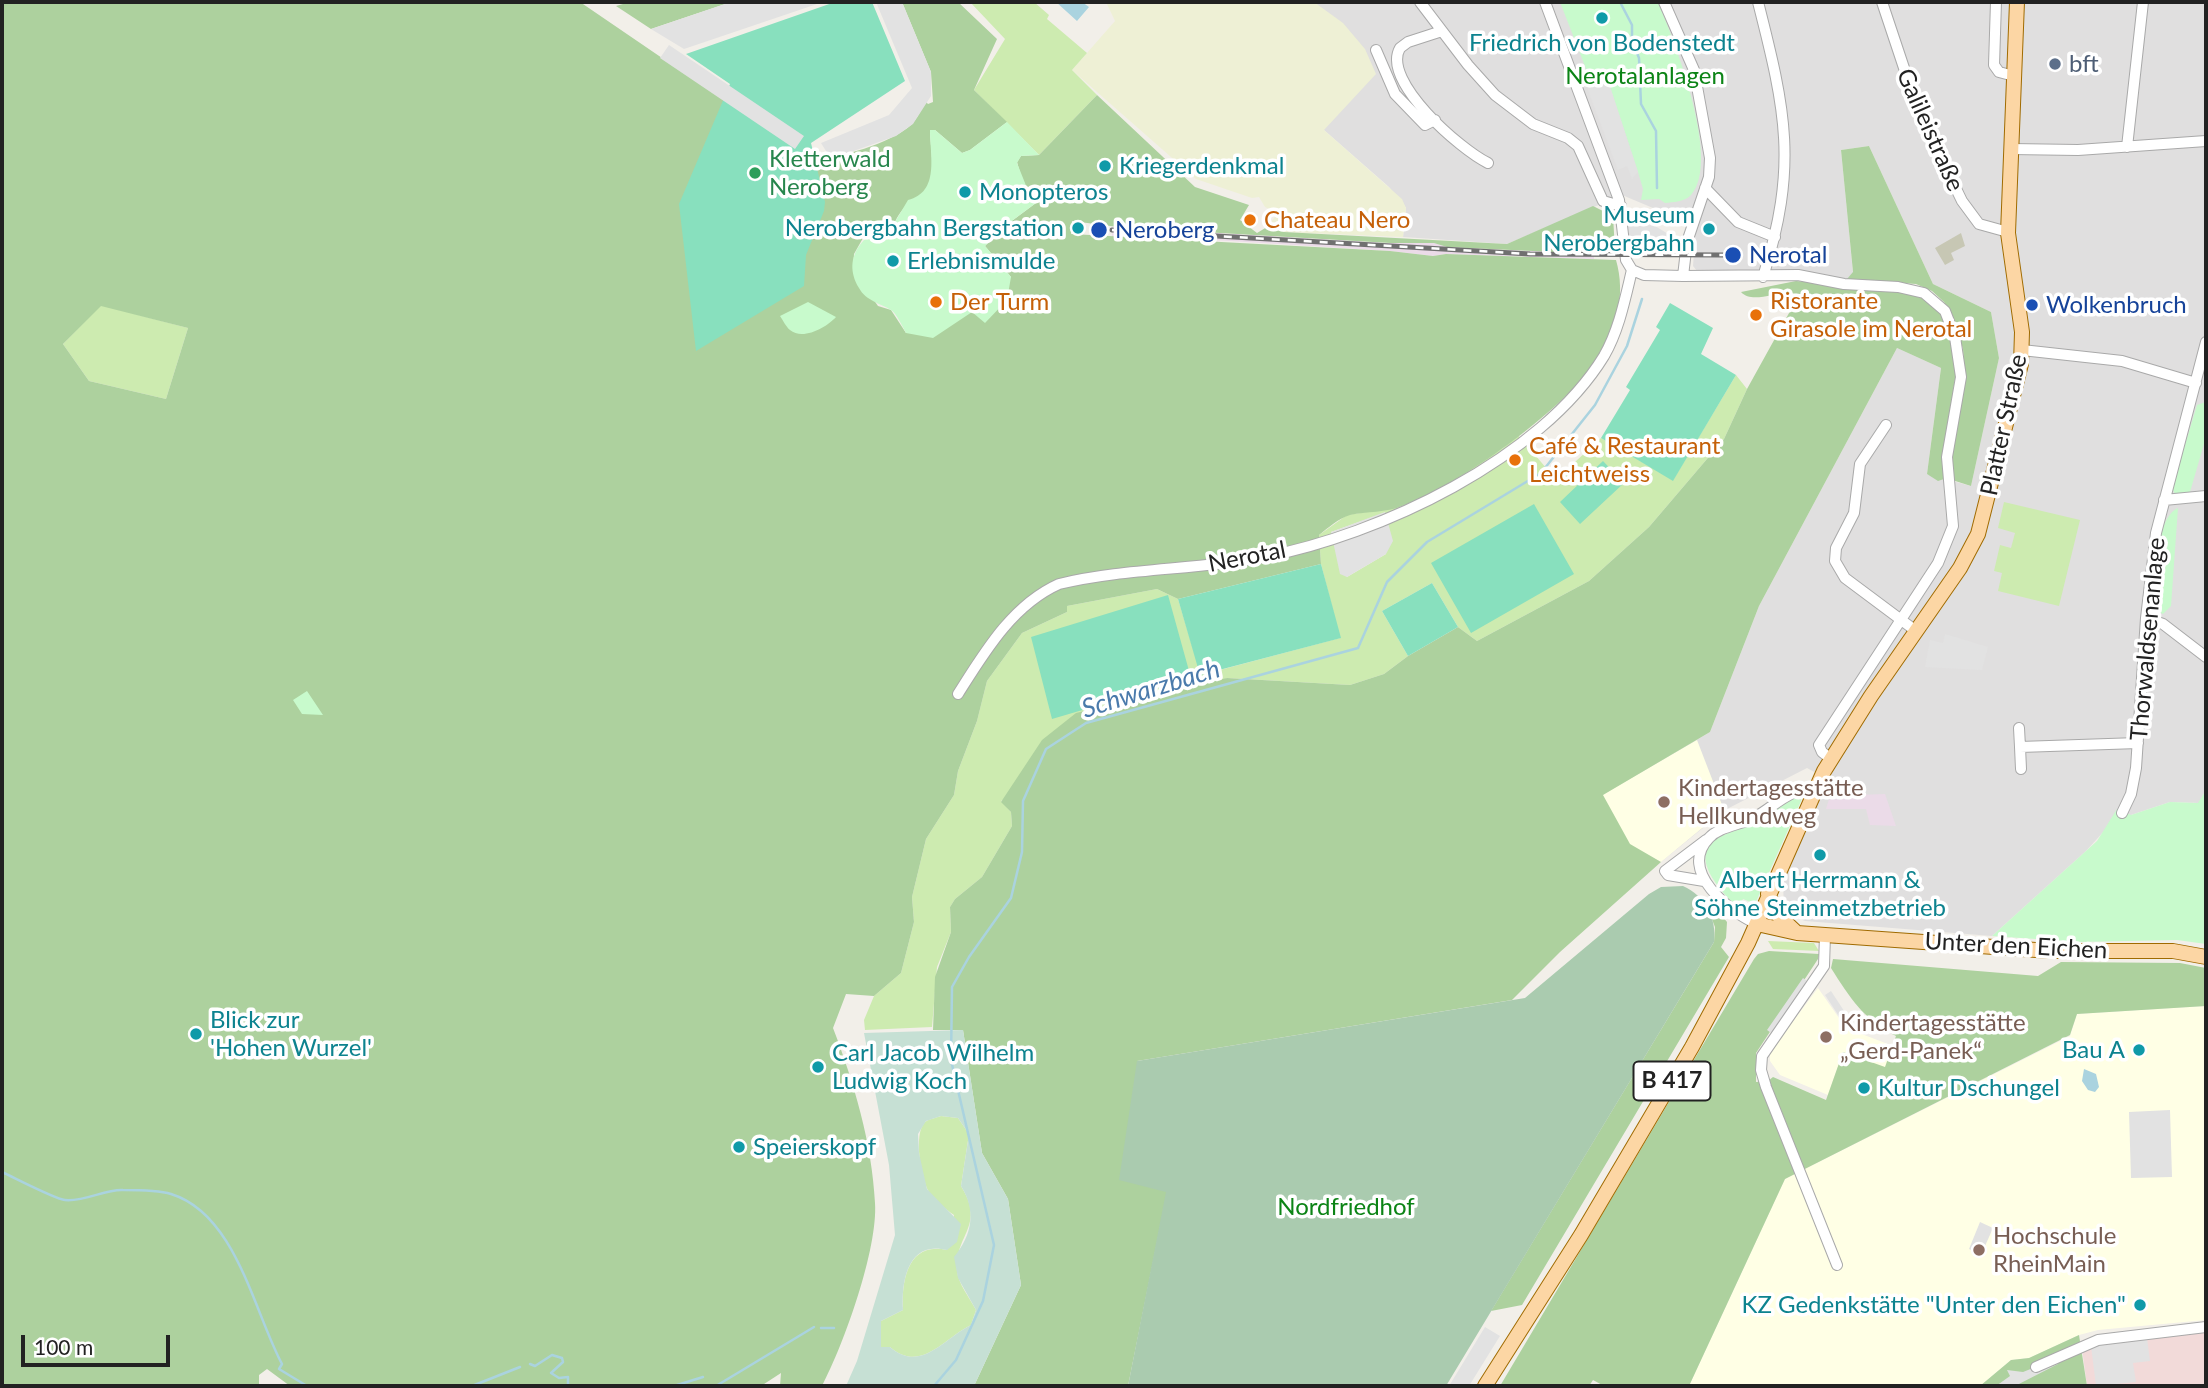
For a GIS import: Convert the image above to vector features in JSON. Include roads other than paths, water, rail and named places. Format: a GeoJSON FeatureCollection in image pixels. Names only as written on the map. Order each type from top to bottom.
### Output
{"type":"FeatureCollection","features":[{"type":"Feature","properties":{"kind":"main road","name":"Platter Straße"},"geometry":{"type":"LineString","coordinates":[[1757,923],[1814,789],[1831,759],[1960,568],[1978,534],[2017,388],[2022,350],[2008,232],[2017,2]]}},
{"type":"Feature","properties":{"kind":"main road"},"geometry":{"type":"LineString","coordinates":[[1768,894],[1779,916],[1797,933]]}},
{"type":"Feature","properties":{"kind":"main road","name":"Unter den Eichen"},"geometry":{"type":"LineString","coordinates":[[1757,923],[1797,933],[2050,951],[2173,951],[2206,957]]}},
{"type":"Feature","properties":{"kind":"main road","name":"B 417"},"geometry":{"type":"LineString","coordinates":[[1485,1386],[1642,1135],[1757,923]]}},
{"type":"Feature","properties":{"kind":"street"},"geometry":{"type":"LineString","coordinates":[[1420,2],[1495,95],[1533,124],[1568,138],[1578,146],[1586,158],[1603,201],[1621,206]]}},
{"type":"Feature","properties":{"kind":"street","name":"Nerotal"},"geometry":{"type":"LineString","coordinates":[[958,694],[1019,611],[1032,599],[1059,584],[1266,557],[1346,533],[1458,486],[1531,434],[1598,365],[1617,327],[1632,271],[1626,260],[1621,206],[1545,2]]}},
{"type":"Feature","properties":{"kind":"street"},"geometry":{"type":"LineString","coordinates":[[1664,2],[1685,45],[1699,86],[1710,158],[1705,188],[1689,230],[1683,276]]}},
{"type":"Feature","properties":{"kind":"street"},"geometry":{"type":"LineString","coordinates":[[1758,2],[1779,87],[1787,136],[1785,180],[1775,237],[1763,277]]}},
{"type":"Feature","properties":{"kind":"street","name":"Galileistraße"},"geometry":{"type":"LineString","coordinates":[[1882,2],[1918,110],[1962,201],[1979,224],[2008,232]]}},
{"type":"Feature","properties":{"kind":"street"},"geometry":{"type":"LineString","coordinates":[[1996,2],[1994,65],[1999,72],[2014,76]]}},
{"type":"Feature","properties":{"kind":"street"},"geometry":{"type":"LineString","coordinates":[[2127,147],[2143,2]]}},
{"type":"Feature","properties":{"kind":"street"},"geometry":{"type":"LineString","coordinates":[[1442,31],[1404,44],[1397,53],[1396,61],[1403,84],[1436,120],[1488,163]]}},
{"type":"Feature","properties":{"kind":"street"},"geometry":{"type":"LineString","coordinates":[[1376,50],[1400,102],[1425,125],[1436,120]]}},
{"type":"Feature","properties":{"kind":"street"},"geometry":{"type":"LineString","coordinates":[[2011,149],[2078,150],[2206,141]]}},
{"type":"Feature","properties":{"kind":"street"},"geometry":{"type":"LineString","coordinates":[[1705,188],[1738,222],[1775,237]]}},
{"type":"Feature","properties":{"kind":"street"},"geometry":{"type":"LineString","coordinates":[[1632,271],[1644,275],[1683,276],[1798,275],[1924,293],[1945,311],[1955,337],[1961,377],[1947,457],[1953,514],[1951,535],[1938,563],[1819,745],[1822,752],[1831,759]]}},
{"type":"Feature","properties":{"kind":"street","name":"Thorwaldsenanlage"},"geometry":{"type":"LineString","coordinates":[[2122,813],[2134,784],[2153,547],[2206,342]]}},
{"type":"Feature","properties":{"kind":"street"},"geometry":{"type":"LineString","coordinates":[[2022,350],[2111,359],[2196,383]]}},
{"type":"Feature","properties":{"kind":"street"},"geometry":{"type":"LineString","coordinates":[[1886,425],[1860,464],[1854,513],[1836,548],[1835,561],[1844,578],[1916,631]]}},
{"type":"Feature","properties":{"kind":"street"},"geometry":{"type":"LineString","coordinates":[[2164,500],[2206,496]]}},
{"type":"Feature","properties":{"kind":"street"},"geometry":{"type":"LineString","coordinates":[[2146,618],[2163,624],[2206,657]]}},
{"type":"Feature","properties":{"kind":"street"},"geometry":{"type":"LineString","coordinates":[[2019,728],[2021,769]]}},
{"type":"Feature","properties":{"kind":"street"},"geometry":{"type":"LineString","coordinates":[[2020,747],[2138,743]]}},
{"type":"Feature","properties":{"kind":"street"},"geometry":{"type":"LineString","coordinates":[[1757,923],[1738,913],[1704,881],[1668,875],[1665,871],[1709,838],[1756,817],[1796,791],[1814,789]]}},
{"type":"Feature","properties":{"kind":"street"},"geometry":{"type":"LineString","coordinates":[[1704,881],[1700,859],[1709,838]]}},
{"type":"Feature","properties":{"kind":"street"},"geometry":{"type":"LineString","coordinates":[[1825,935],[1824,966],[1766,1048],[1761,1066],[1766,1087],[1837,1265]]}},
{"type":"Feature","properties":{"kind":"street"},"geometry":{"type":"LineString","coordinates":[[2036,1367],[2098,1340],[2206,1326]]}},
{"type":"Feature","properties":{"kind":"water"},"geometry":{"type":"Polygon","coordinates":[[[1056,2],[1082,2],[1089,7],[1077,21],[1056,2]]]}},
{"type":"Feature","properties":{"kind":"water"},"geometry":{"type":"Polygon","coordinates":[[[2084,1069],[2096,1074],[2099,1087],[2095,1092],[2088,1090],[2082,1081],[2084,1069]]]}},
{"type":"Feature","properties":{"kind":"waterway","name":"Schwarzbach"},"geometry":{"type":"LineString","coordinates":[[1620,2],[1632,25],[1632,41],[1639,58],[1641,104],[1656,131],[1657,188]]}},
{"type":"Feature","properties":{"kind":"waterway","name":"Schwarzbach"},"geometry":{"type":"LineString","coordinates":[[934,1386],[956,1360],[983,1301],[994,1245],[951,1060],[952,987],[969,957],[1011,898],[1022,852],[1023,801],[1046,749],[1086,723],[1358,648],[1387,582],[1427,542],[1541,473],[1595,405],[1627,346],[1642,299]]}},
{"type":"Feature","properties":{"kind":"waterway"},"geometry":{"type":"LineString","coordinates":[[2,1172],[65,1200],[116,1190],[141,1190],[171,1194],[193,1205],[212,1222],[240,1267],[282,1364],[279,1369],[307,1386]]}},
{"type":"Feature","properties":{"kind":"waterway"},"geometry":{"type":"LineString","coordinates":[[716,1386],[814,1327]]}},
{"type":"Feature","properties":{"kind":"waterway"},"geometry":{"type":"LineString","coordinates":[[821,1328],[834,1328]]}},
{"type":"Feature","properties":{"kind":"waterway"},"geometry":{"type":"LineString","coordinates":[[530,1364],[535,1366],[552,1355],[562,1358],[563,1362],[551,1373],[559,1378],[568,1377],[568,1386]]}},
{"type":"Feature","properties":{"kind":"waterway"},"geometry":{"type":"LineString","coordinates":[[472,1386],[520,1367]]}},
{"type":"Feature","properties":{"kind":"waterway"},"geometry":{"type":"LineString","coordinates":[[674,1386],[703,1377]]}},
{"type":"Feature","properties":{"kind":"railway"},"geometry":{"type":"LineString","coordinates":[[1112,230],[1530,254],[1723,255]]}},
{"type":"Feature","properties":{"kind":"place","name":"Friedrich von Bodenstedt"},"geometry":{"type":"Point","coordinates":[1602,18]}},
{"type":"Feature","properties":{"kind":"place","name":"bft"},"geometry":{"type":"Point","coordinates":[2055,64]}},
{"type":"Feature","properties":{"kind":"place","name":"Kriegerdenkmal"},"geometry":{"type":"Point","coordinates":[1105,166]}},
{"type":"Feature","properties":{"kind":"place","name":"Kletterwald Neroberg"},"geometry":{"type":"Point","coordinates":[755,173]}},
{"type":"Feature","properties":{"kind":"place","name":"Monopteros"},"geometry":{"type":"Point","coordinates":[965,192]}},
{"type":"Feature","properties":{"kind":"place","name":"Chateau Nero"},"geometry":{"type":"Point","coordinates":[1250,220]}},
{"type":"Feature","properties":{"kind":"place","name":"Nerobergbahn Bergstation"},"geometry":{"type":"Point","coordinates":[1078,228]}},
{"type":"Feature","properties":{"kind":"place","name":"Museum Nerobergbahn"},"geometry":{"type":"Point","coordinates":[1709,229]}},
{"type":"Feature","properties":{"kind":"place","name":"Neroberg"},"geometry":{"type":"Point","coordinates":[1099,230]}},
{"type":"Feature","properties":{"kind":"place","name":"Nerotal"},"geometry":{"type":"Point","coordinates":[1733,255]}},
{"type":"Feature","properties":{"kind":"place","name":"Erlebnismulde"},"geometry":{"type":"Point","coordinates":[893,261]}},
{"type":"Feature","properties":{"kind":"place","name":"Der Turm"},"geometry":{"type":"Point","coordinates":[936,302]}},
{"type":"Feature","properties":{"kind":"place","name":"Wolkenbruch"},"geometry":{"type":"Point","coordinates":[2032,305]}},
{"type":"Feature","properties":{"kind":"place","name":"Ristorante Girasole im Nerotal"},"geometry":{"type":"Point","coordinates":[1756,315]}},
{"type":"Feature","properties":{"kind":"place","name":"Café & Restaurant Leichtweiss"},"geometry":{"type":"Point","coordinates":[1515,460]}},
{"type":"Feature","properties":{"kind":"place","name":"Kindertagesstätte Hellkundweg"},"geometry":{"type":"Point","coordinates":[1664,802]}},
{"type":"Feature","properties":{"kind":"place","name":"Albert Herrmann & Söhne Steinmetzbetrieb"},"geometry":{"type":"Point","coordinates":[1820,855]}},
{"type":"Feature","properties":{"kind":"place","name":"Blick zur 'Hohen Wurzel'"},"geometry":{"type":"Point","coordinates":[196,1034]}},
{"type":"Feature","properties":{"kind":"place","name":"Kindertagesstätte „Gerd-Panek“"},"geometry":{"type":"Point","coordinates":[1826,1037]}},
{"type":"Feature","properties":{"kind":"place","name":"Bau A"},"geometry":{"type":"Point","coordinates":[2139,1050]}},
{"type":"Feature","properties":{"kind":"place","name":"Carl Jacob Wilhelm Ludwig Koch"},"geometry":{"type":"Point","coordinates":[818,1067]}},
{"type":"Feature","properties":{"kind":"place","name":"Kultur Dschungel"},"geometry":{"type":"Point","coordinates":[1864,1088]}},
{"type":"Feature","properties":{"kind":"place","name":"Speierskopf"},"geometry":{"type":"Point","coordinates":[739,1147]}},
{"type":"Feature","properties":{"kind":"place","name":"Hochschule RheinMain"},"geometry":{"type":"Point","coordinates":[1979,1250]}},
{"type":"Feature","properties":{"kind":"place","name":"KZ Gedenkstätte \"Unter den Eichen\""},"geometry":{"type":"Point","coordinates":[2140,1305]}},
{"type":"Feature","properties":{"kind":"park label","name":"Nerotalanlagen"},"geometry":{"type":"Point","coordinates":[1645,76]}},
{"type":"Feature","properties":{"kind":"park label","name":"Nordfriedhof"},"geometry":{"type":"Point","coordinates":[1346,1207]}}]}
